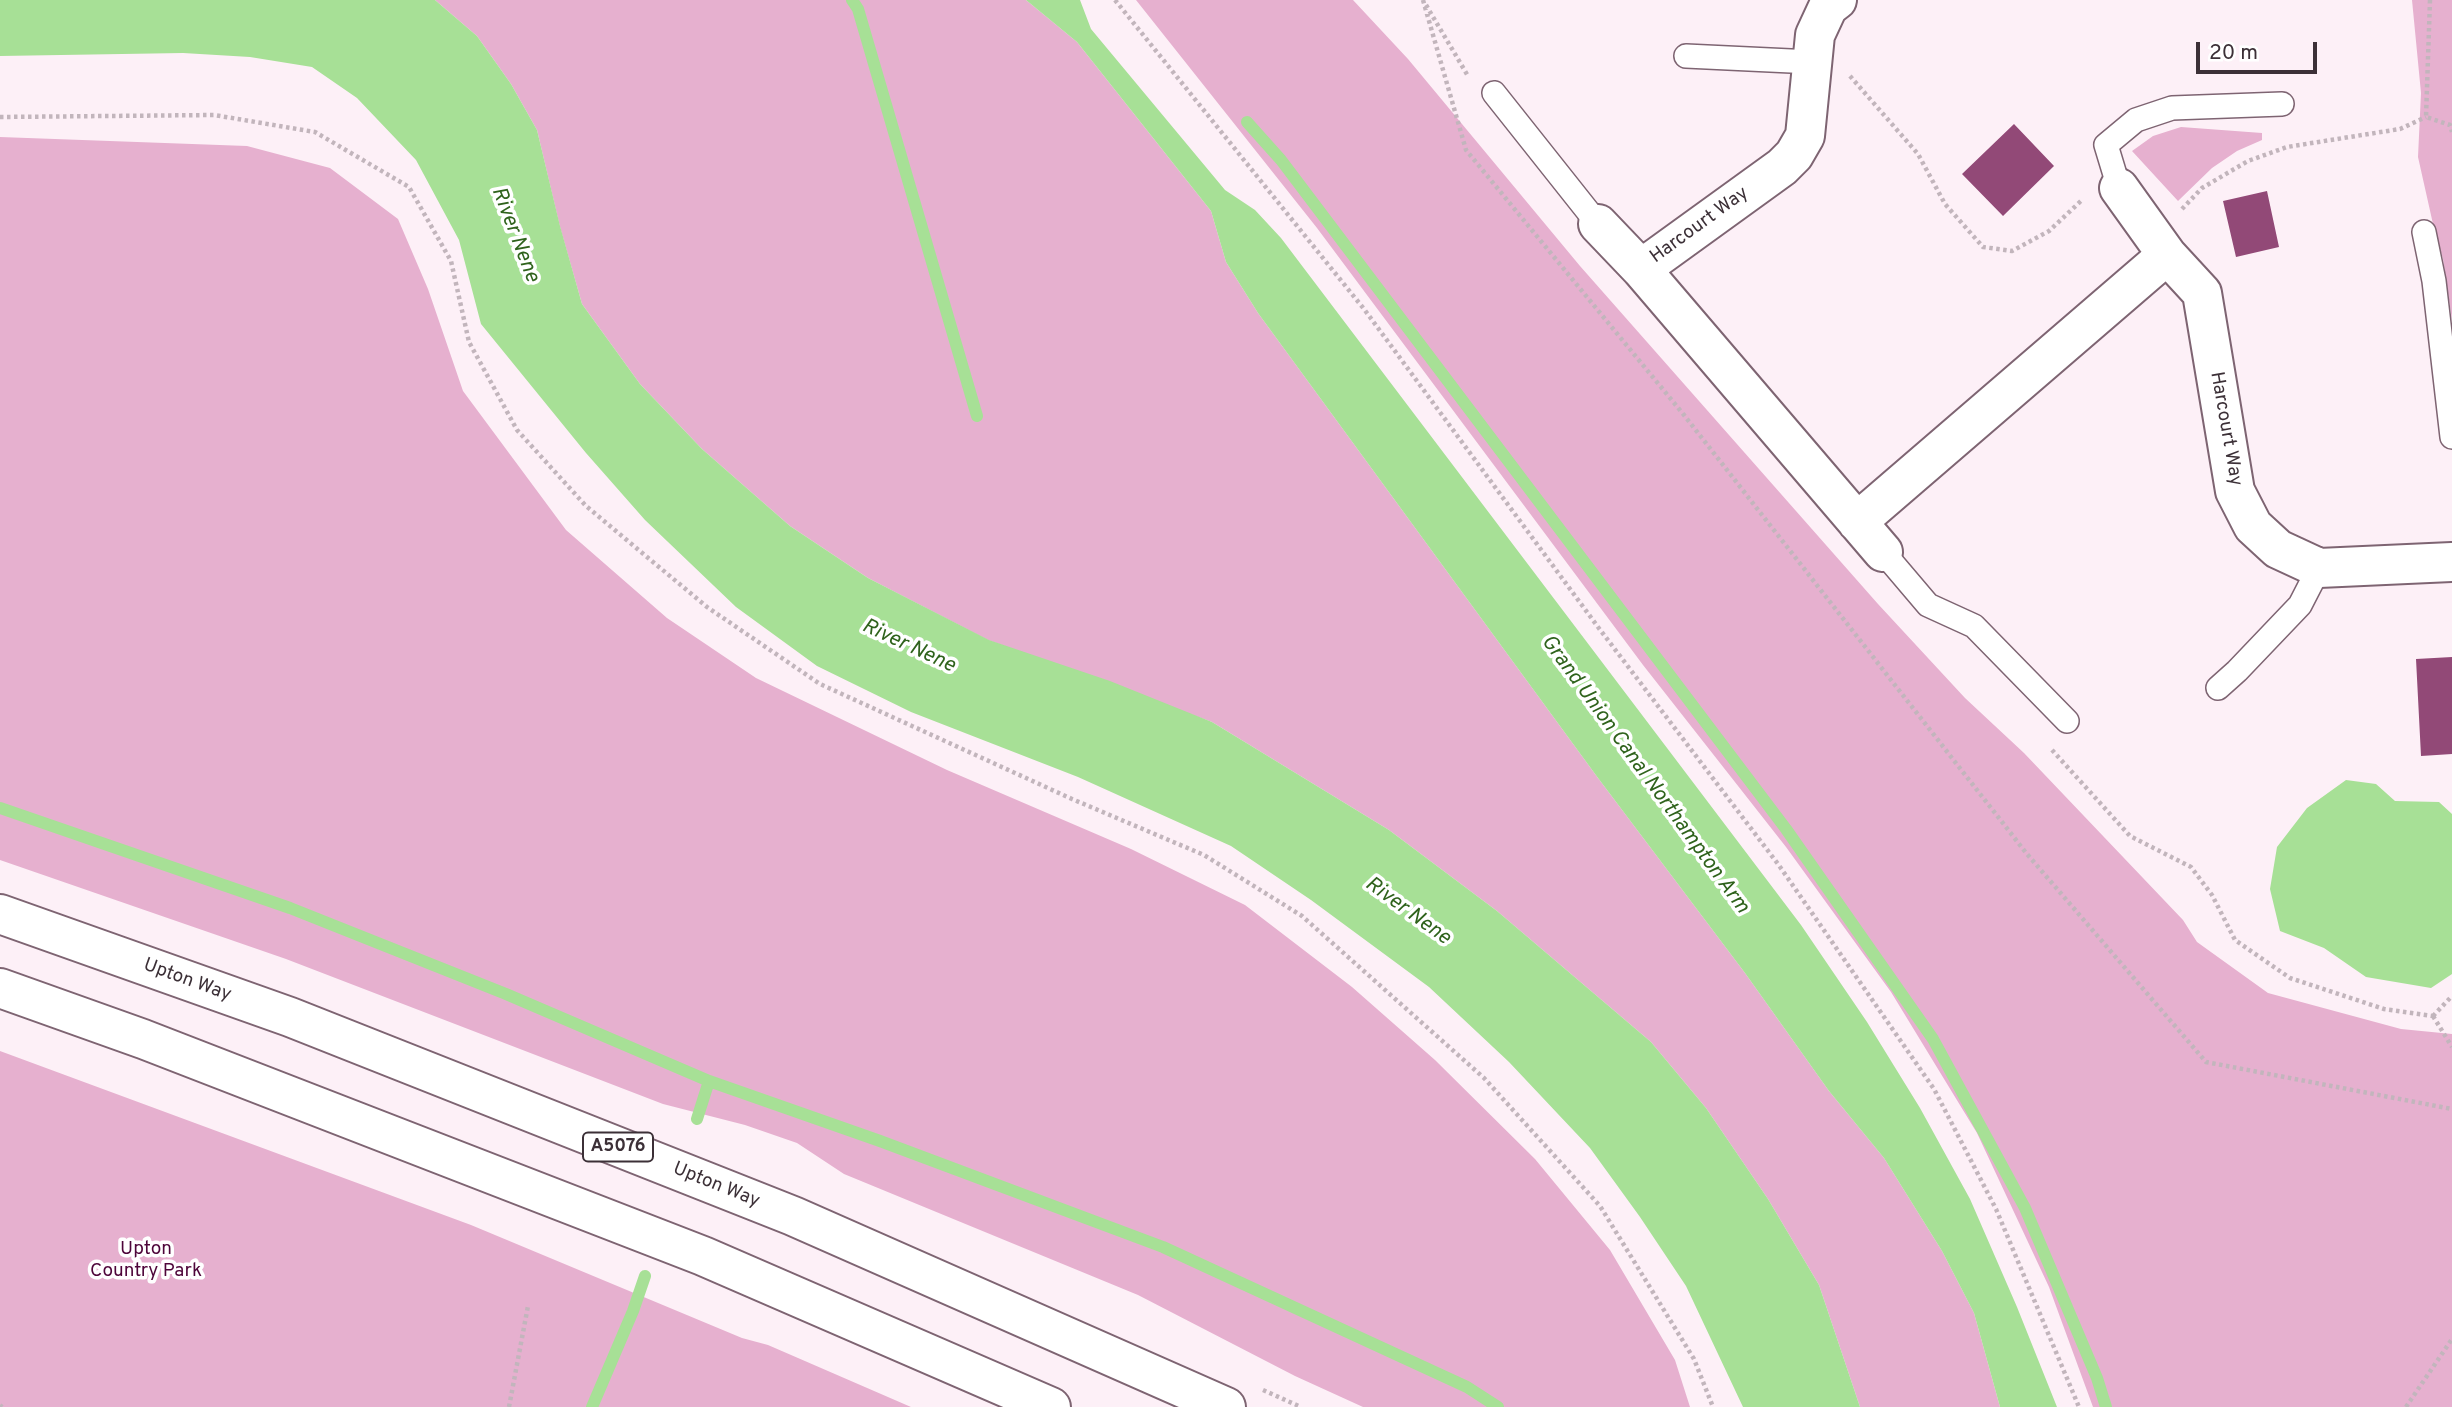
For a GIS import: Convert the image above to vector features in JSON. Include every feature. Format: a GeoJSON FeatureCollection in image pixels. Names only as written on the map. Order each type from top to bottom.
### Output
{"type":"FeatureCollection","features":[{"type":"Feature","properties":{"kind":"main road","name":"Harcourt Way"},"geometry":{"type":"LineString","coordinates":[[1641,270],[1782,167],[1794,155],[1805,136],[1814,49],[1828,7],[1837,0]]}},
{"type":"Feature","properties":{"kind":"main road","name":"Harcourt Way"},"geometry":{"type":"LineString","coordinates":[[2116,179],[2160,246],[2202,293],[2235,491],[2253,526],[2278,549],[2319,568],[2452,562]]}},
{"type":"Feature","properties":{"kind":"main road","name":"Harcourt Way"},"geometry":{"type":"LineString","coordinates":[[1598,224],[1641,270],[1883,552]]}},
{"type":"Feature","properties":{"kind":"main road"},"geometry":{"type":"LineString","coordinates":[[1857,522],[2160,246]]}},
{"type":"Feature","properties":{"kind":"main road","name":"Upton Way"},"geometry":{"type":"LineString","coordinates":[[0,914],[290,1017],[793,1216],[1226,1407]]}},
{"type":"Feature","properties":{"kind":"main road"},"geometry":{"type":"LineString","coordinates":[[0,988],[144,1039],[703,1256],[1051,1407]]}},
{"type":"Feature","properties":{"kind":"lane"},"geometry":{"type":"LineString","coordinates":[[1686,56],[1814,49]]}},
{"type":"Feature","properties":{"kind":"lane"},"geometry":{"type":"LineString","coordinates":[[1494,93],[1598,224]]}},
{"type":"Feature","properties":{"kind":"lane"},"geometry":{"type":"LineString","coordinates":[[2116,179],[2106,145],[2136,120],[2172,108],[2282,104]]}},
{"type":"Feature","properties":{"kind":"lane"},"geometry":{"type":"LineString","coordinates":[[2424,232],[2434,281],[2452,437]]}},
{"type":"Feature","properties":{"kind":"lane"},"geometry":{"type":"LineString","coordinates":[[1883,552],[1928,605],[1974,626],[2067,721]]}},
{"type":"Feature","properties":{"kind":"lane"},"geometry":{"type":"LineString","coordinates":[[2218,688],[2300,605],[2319,568]]}},
{"type":"Feature","properties":{"kind":"path"},"geometry":{"type":"LineString","coordinates":[[1115,0],[1364,309],[1598,627],[1778,864],[1934,1089],[1996,1209],[2079,1407]]}},
{"type":"Feature","properties":{"kind":"path"},"geometry":{"type":"LineString","coordinates":[[1423,0],[1466,150],[1684,415],[2027,854],[2206,1062],[2452,1109]]}},
{"type":"Feature","properties":{"kind":"path"},"geometry":{"type":"LineString","coordinates":[[2426,117],[2430,0]]}},
{"type":"Feature","properties":{"kind":"path"},"geometry":{"type":"LineString","coordinates":[[1814,49],[1919,154],[1945,204],[1983,247],[2012,251],[2049,231],[2116,179]]}},
{"type":"Feature","properties":{"kind":"path"},"geometry":{"type":"LineString","coordinates":[[0,117],[214,115],[316,132],[409,187],[451,261],[469,342],[517,430],[586,506],[707,607],[821,684],[1046,788],[1204,855],[1302,916],[1483,1078],[1600,1206],[1694,1359],[1713,1407]]}},
{"type":"Feature","properties":{"kind":"path"},"geometry":{"type":"LineString","coordinates":[[2160,246],[2202,188],[2248,162],[2287,147],[2400,129],[2426,117],[2450,125],[2452,132]]}},
{"type":"Feature","properties":{"kind":"path"},"geometry":{"type":"LineString","coordinates":[[2046,743],[2130,836],[2191,867],[2212,895],[2235,940],[2290,978],[2384,1009],[2433,1016]]}},
{"type":"Feature","properties":{"kind":"path"},"geometry":{"type":"LineString","coordinates":[[2433,1016],[2452,996]]}},
{"type":"Feature","properties":{"kind":"path"},"geometry":{"type":"LineString","coordinates":[[2433,1016],[2452,1048]]}},
{"type":"Feature","properties":{"kind":"path"},"geometry":{"type":"LineString","coordinates":[[509,1407],[527,1306]]}},
{"type":"Feature","properties":{"kind":"path"},"geometry":{"type":"LineString","coordinates":[[2406,1407],[2452,1339]]}},
{"type":"Feature","properties":{"kind":"green space"},"geometry":{"type":"Polygon","coordinates":[[[435,0],[1026,0],[1077,42],[1211,211],[1226,262],[1258,313],[1829,1091],[1884,1158],[1942,1251],[1974,1313],[2000,1407],[1860,1407],[1819,1285],[1768,1199],[1706,1108],[1651,1042],[1497,911],[1389,830],[1212,722],[988,640],[868,578],[790,526],[702,449],[640,384],[582,304],[537,130],[511,84],[477,36],[435,0]]]}},
{"type":"Feature","properties":{"kind":"green space"},"geometry":{"type":"Polygon","coordinates":[[[1136,0],[1353,0],[1408,59],[1580,266],[1878,604],[1965,698],[2024,753],[2183,920],[2197,942],[2268,993],[2401,1029],[2452,1034],[2452,1407],[2093,1407],[2049,1287],[1977,1133],[1891,992],[1786,847],[1643,665],[1317,228],[1136,0]]]}},
{"type":"Feature","properties":{"kind":"green space"},"geometry":{"type":"Polygon","coordinates":[[[2412,0],[2452,0],[2452,320],[2443,259],[2418,157],[2421,93],[2412,0]]]}},
{"type":"Feature","properties":{"kind":"green space"},"geometry":{"type":"Polygon","coordinates":[[[2181,127],[2262,133],[2262,140],[2237,151],[2212,168],[2178,201],[2132,151],[2153,136],[2181,127]]]}},
{"type":"Feature","properties":{"kind":"green space"},"geometry":{"type":"Polygon","coordinates":[[[0,137],[247,146],[330,168],[398,219],[428,289],[463,391],[566,530],[667,618],[756,678],[947,770],[1131,849],[1245,905],[1352,987],[1435,1060],[1535,1159],[1610,1250],[1675,1360],[1690,1407],[1363,1407],[1295,1376],[1138,1295],[844,1174],[797,1143],[745,1125],[663,1104],[286,959],[0,860],[0,137]]]}},
{"type":"Feature","properties":{"kind":"green space","name":"Upton Country Park"},"geometry":{"type":"Polygon","coordinates":[[[0,1051],[471,1225],[742,1338],[768,1345],[911,1407],[0,1407],[0,1051]]]}},
{"type":"Feature","properties":{"kind":"water","name":"River Nene"},"geometry":{"type":"Polygon","coordinates":[[[0,0],[435,0],[477,36],[511,84],[537,130],[582,304],[640,384],[702,449],[790,526],[868,578],[989,640],[1110,681],[1212,722],[1389,830],[1497,911],[1651,1042],[1706,1108],[1768,1199],[1819,1285],[1860,1407],[1743,1407],[1686,1286],[1590,1148],[1509,1062],[1429,987],[1311,900],[1231,846],[1078,777],[911,712],[817,666],[736,607],[645,520],[586,453],[481,324],[459,240],[416,160],[357,98],[312,67],[250,57],[183,53],[0,56],[0,0]]]}},
{"type":"Feature","properties":{"kind":"water","name":"Grand Union Canal Northampton Arm"},"geometry":{"type":"Polygon","coordinates":[[[1026,0],[1080,0],[1091,29],[1225,190],[1255,210],[1281,238],[1801,925],[1867,1022],[1920,1108],[1970,1199],[2057,1407],[2000,1407],[1974,1313],[1942,1251],[1884,1158],[1829,1091],[1258,313],[1226,262],[1211,211],[1077,42],[1026,0]]]}},
{"type":"Feature","properties":{"kind":"water"},"geometry":{"type":"Polygon","coordinates":[[[2346,780],[2376,784],[2395,801],[2439,802],[2452,814],[2452,974],[2431,988],[2366,977],[2324,948],[2280,931],[2270,889],[2277,847],[2307,808],[2346,780]]]}},
{"type":"Feature","properties":{"kind":"building"},"geometry":{"type":"Polygon","coordinates":[[[2014,124],[2054,166],[2003,216],[1962,174],[2014,124]]]}},
{"type":"Feature","properties":{"kind":"building"},"geometry":{"type":"Polygon","coordinates":[[[2267,191],[2279,247],[2236,257],[2223,201],[2267,191]]]}},
{"type":"Feature","properties":{"kind":"building"},"geometry":{"type":"Polygon","coordinates":[[[2452,657],[2452,754],[2421,756],[2416,659],[2452,657]]]}},
{"type":"Feature","properties":{"kind":"waterway"},"geometry":{"type":"LineString","coordinates":[[852,0],[858,9],[977,416]]}},
{"type":"Feature","properties":{"kind":"waterway"},"geometry":{"type":"LineString","coordinates":[[1247,122],[1281,160],[1786,829],[1933,1039],[2025,1208],[2097,1378],[2106,1407]]}},
{"type":"Feature","properties":{"kind":"waterway"},"geometry":{"type":"LineString","coordinates":[[0,808],[290,908],[506,994],[709,1081],[697,1119]]}},
{"type":"Feature","properties":{"kind":"waterway"},"geometry":{"type":"LineString","coordinates":[[709,1081],[880,1141],[1163,1247],[1467,1387],[1498,1407]]}},
{"type":"Feature","properties":{"kind":"waterway"},"geometry":{"type":"LineString","coordinates":[[592,1407],[645,1276]]}}]}
